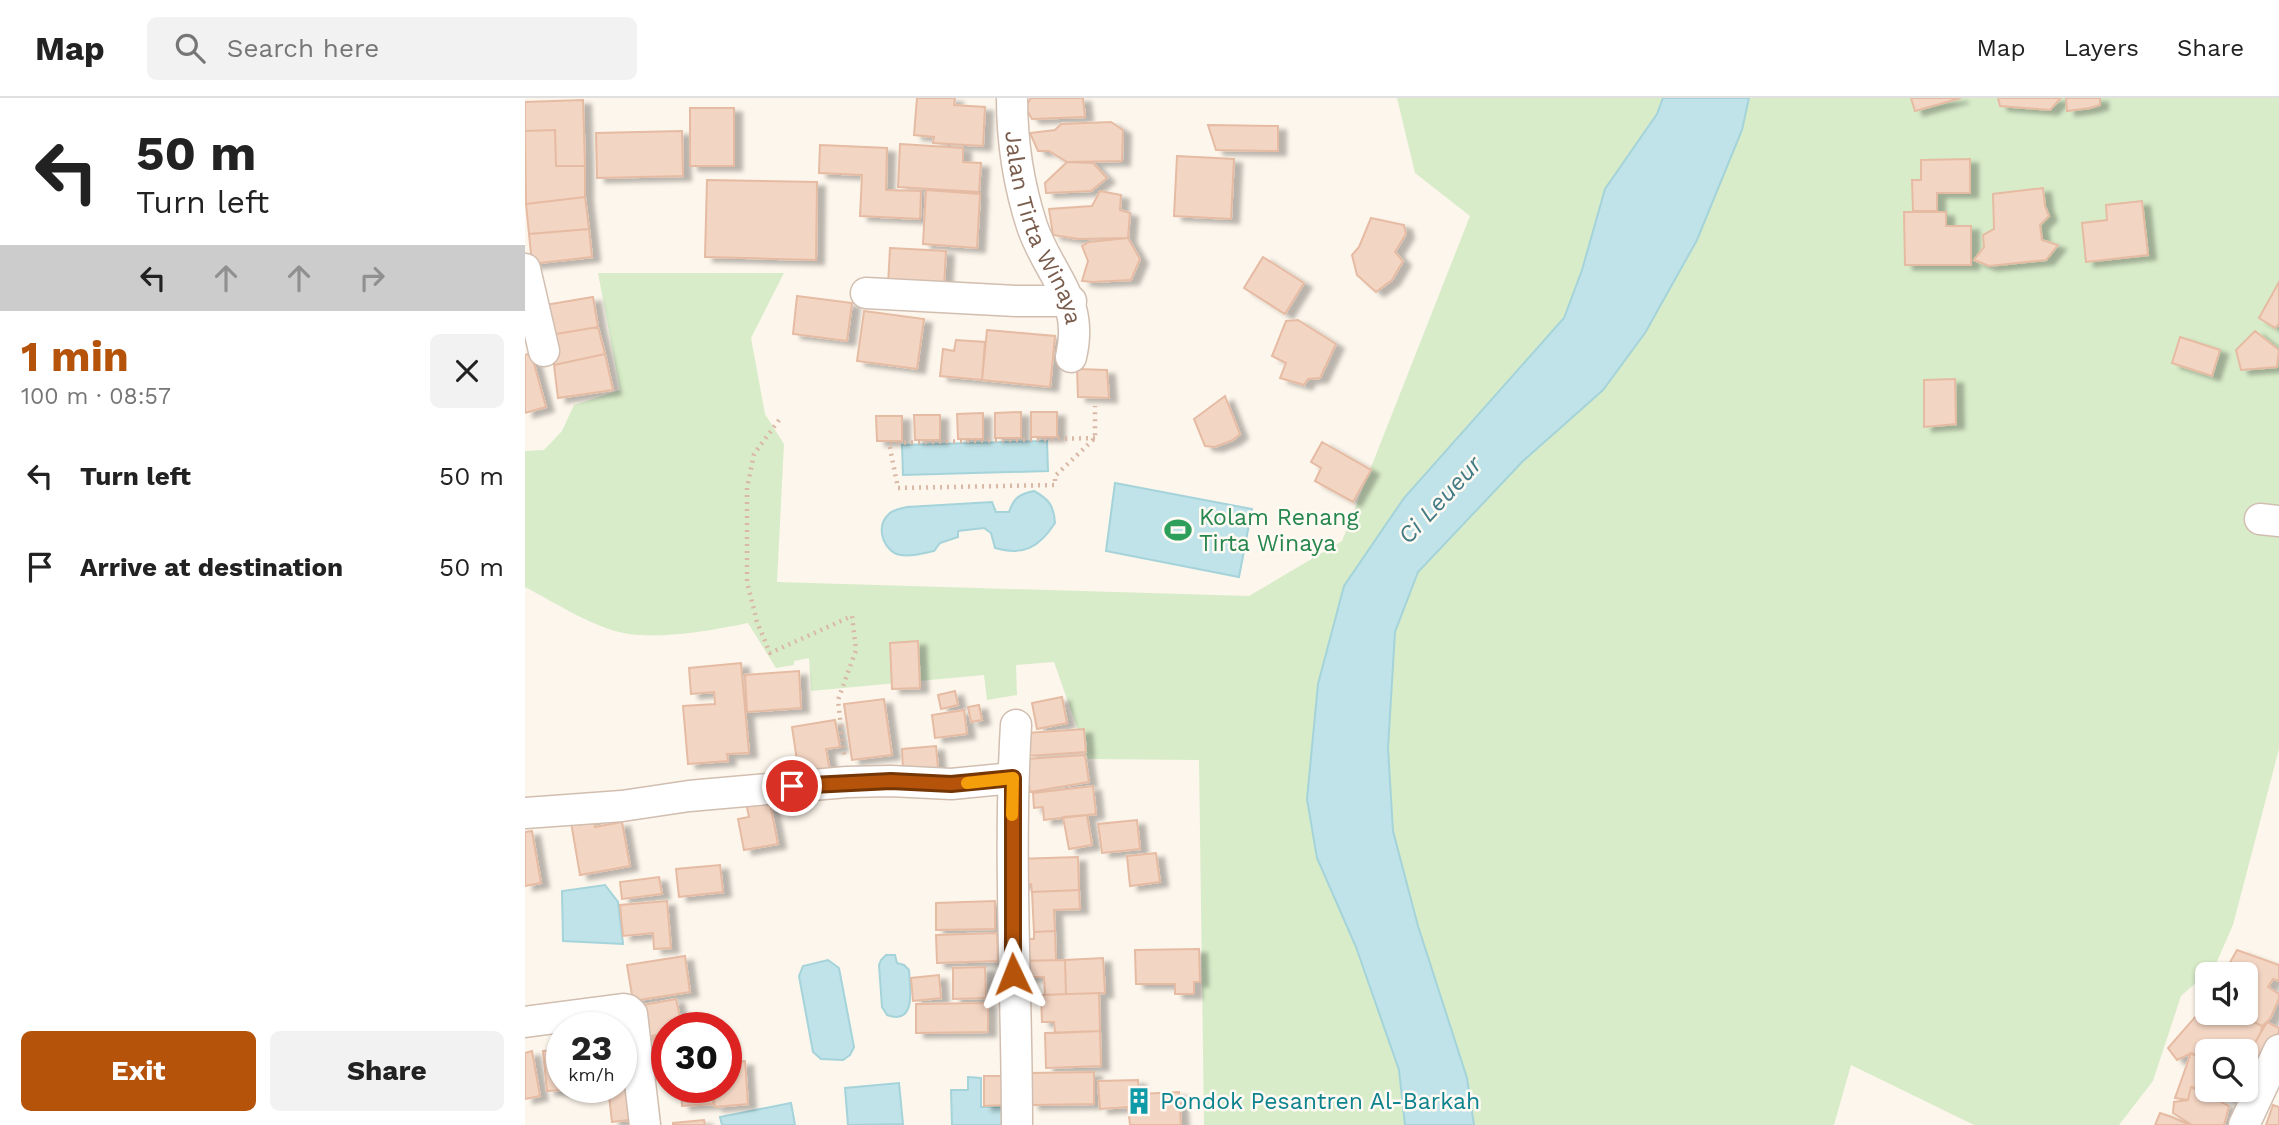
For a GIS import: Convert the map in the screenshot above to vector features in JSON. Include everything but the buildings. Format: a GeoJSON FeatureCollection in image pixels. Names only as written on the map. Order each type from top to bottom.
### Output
{"type":"FeatureCollection","features":[{"type":"Feature","properties":{"kind":"street","name":"Jalan Tirta Winaya"},"geometry":{"type":"LineString","coordinates":[[1012,98],[1012,135],[1022,194],[1034,230],[1071,301],[1075,333],[1071,357]]}},
{"type":"Feature","properties":{"kind":"street"},"geometry":{"type":"LineString","coordinates":[[525,269],[544,351]]}},
{"type":"Feature","properties":{"kind":"street"},"geometry":{"type":"LineString","coordinates":[[866,293],[1003,301],[1071,301]]}},
{"type":"Feature","properties":{"kind":"street"},"geometry":{"type":"LineString","coordinates":[[1016,725],[1011,919],[1017,1125]]}},
{"type":"Feature","properties":{"kind":"street"},"geometry":{"type":"LineString","coordinates":[[525,813],[622,806],[689,796],[847,782],[951,784],[1013,778]]}},
{"type":"Feature","properties":{"kind":"street"},"geometry":{"type":"LineString","coordinates":[[525,1022],[628,1010],[632,1014],[645,1125]]}},
{"type":"Feature","properties":{"kind":"street"},"geometry":{"type":"LineString","coordinates":[[2244,1125],[2279,1050]]}},
{"type":"Feature","properties":{"kind":"path"},"geometry":{"type":"LineString","coordinates":[[1094,439],[890,443],[898,488],[1055,485],[1055,476],[1094,439],[1095,406]]}},
{"type":"Feature","properties":{"kind":"path"},"geometry":{"type":"LineString","coordinates":[[779,420],[754,454],[747,488],[747,582],[757,622],[770,653],[852,616],[856,650],[838,700],[847,782]]}},
{"type":"Feature","properties":{"kind":"green space"},"geometry":{"type":"Polygon","coordinates":[[[1397,98],[1663,98],[1582,270],[1564,318],[1404,498],[1344,586],[1318,684],[1307,799],[1317,858],[1356,947],[1399,1070],[1405,1125],[1204,1125],[1199,760],[1088,759],[1054,662],[1016,665],[1017,695],[987,700],[984,675],[811,691],[809,658],[794,661],[794,665],[776,668],[748,623],[689,633],[643,635],[616,631],[589,621],[525,587],[525,451],[544,450],[562,431],[574,405],[620,390],[598,273],[784,273],[751,338],[765,414],[784,444],[777,582],[1249,596],[1342,541],[1470,216],[1415,173],[1397,98]]]}},
{"type":"Feature","properties":{"kind":"green space"},"geometry":{"type":"Polygon","coordinates":[[[1749,98],[2279,98],[2279,749],[2233,925],[2217,962],[2195,962],[2195,984],[2181,996],[2153,1081],[2119,1125],[1974,1125],[1851,1065],[1834,1125],[1474,1125],[1467,1078],[1418,926],[1393,831],[1388,748],[1395,632],[1418,572],[1523,461],[1603,390],[1645,333],[1697,240],[1742,130],[1749,98]]]}},
{"type":"Feature","properties":{"kind":"water","name":"Ci Leueur"},"geometry":{"type":"Polygon","coordinates":[[[1663,98],[1749,98],[1742,130],[1697,240],[1645,333],[1603,390],[1523,461],[1418,572],[1395,632],[1388,748],[1393,831],[1418,926],[1467,1078],[1474,1125],[1405,1125],[1399,1070],[1356,947],[1317,858],[1307,799],[1318,684],[1344,586],[1404,498],[1564,318],[1582,270],[1605,189],[1657,114],[1663,98]]]}},
{"type":"Feature","properties":{"kind":"water"},"geometry":{"type":"Polygon","coordinates":[[[1047,441],[1048,471],[903,475],[902,445],[1047,441]]]}},
{"type":"Feature","properties":{"kind":"water","name":"Kolam Renang Tirta Winaya"},"geometry":{"type":"Polygon","coordinates":[[[1115,483],[1252,509],[1239,577],[1106,551],[1115,483]]]}},
{"type":"Feature","properties":{"kind":"water"},"geometry":{"type":"Polygon","coordinates":[[[1034,491],[1050,504],[1055,523],[1043,539],[1029,548],[1014,551],[995,548],[991,533],[984,528],[958,531],[958,537],[940,543],[934,551],[914,555],[895,553],[883,540],[883,521],[896,510],[992,502],[996,512],[1009,512],[1018,497],[1034,491]]]}},
{"type":"Feature","properties":{"kind":"water"},"geometry":{"type":"Polygon","coordinates":[[[605,885],[618,902],[623,944],[563,941],[562,891],[605,885]]]}},
{"type":"Feature","properties":{"kind":"water"},"geometry":{"type":"Polygon","coordinates":[[[886,955],[895,955],[897,963],[909,970],[910,1003],[903,1015],[897,1017],[887,1015],[882,1007],[879,965],[886,955]]]}},
{"type":"Feature","properties":{"kind":"water"},"geometry":{"type":"Polygon","coordinates":[[[828,960],[839,968],[854,1047],[850,1055],[843,1060],[821,1059],[813,1052],[799,976],[803,966],[828,960]]]}},
{"type":"Feature","properties":{"kind":"water"},"geometry":{"type":"Polygon","coordinates":[[[968,1077],[981,1078],[981,1107],[1002,1107],[1003,1125],[952,1125],[951,1090],[968,1090],[968,1077]]]}},
{"type":"Feature","properties":{"kind":"water"},"geometry":{"type":"Polygon","coordinates":[[[899,1083],[903,1124],[848,1125],[845,1088],[899,1083]]]}},
{"type":"Feature","properties":{"kind":"water"},"geometry":{"type":"Polygon","coordinates":[[[791,1103],[795,1125],[722,1125],[720,1117],[791,1103]]]}},
{"type":"Feature","properties":{"kind":"slow traffic"},"geometry":{"type":"LineString","coordinates":[[967,783],[1013,778],[1012,815]]}},
{"type":"Feature","properties":{"kind":"place","name":"Kolam Renang Tirta Winaya"},"geometry":{"type":"Point","coordinates":[1178,530]}},
{"type":"Feature","properties":{"kind":"place","name":"Pondok Pesantren Al-Barkah"},"geometry":{"type":"Point","coordinates":[1139,1101]}},
{"type":"Feature","properties":{"kind":"route"},"geometry":{"type":"LineString","coordinates":[[792,786],[891,781],[951,784],[1013,778],[1013,974]]}}]}
